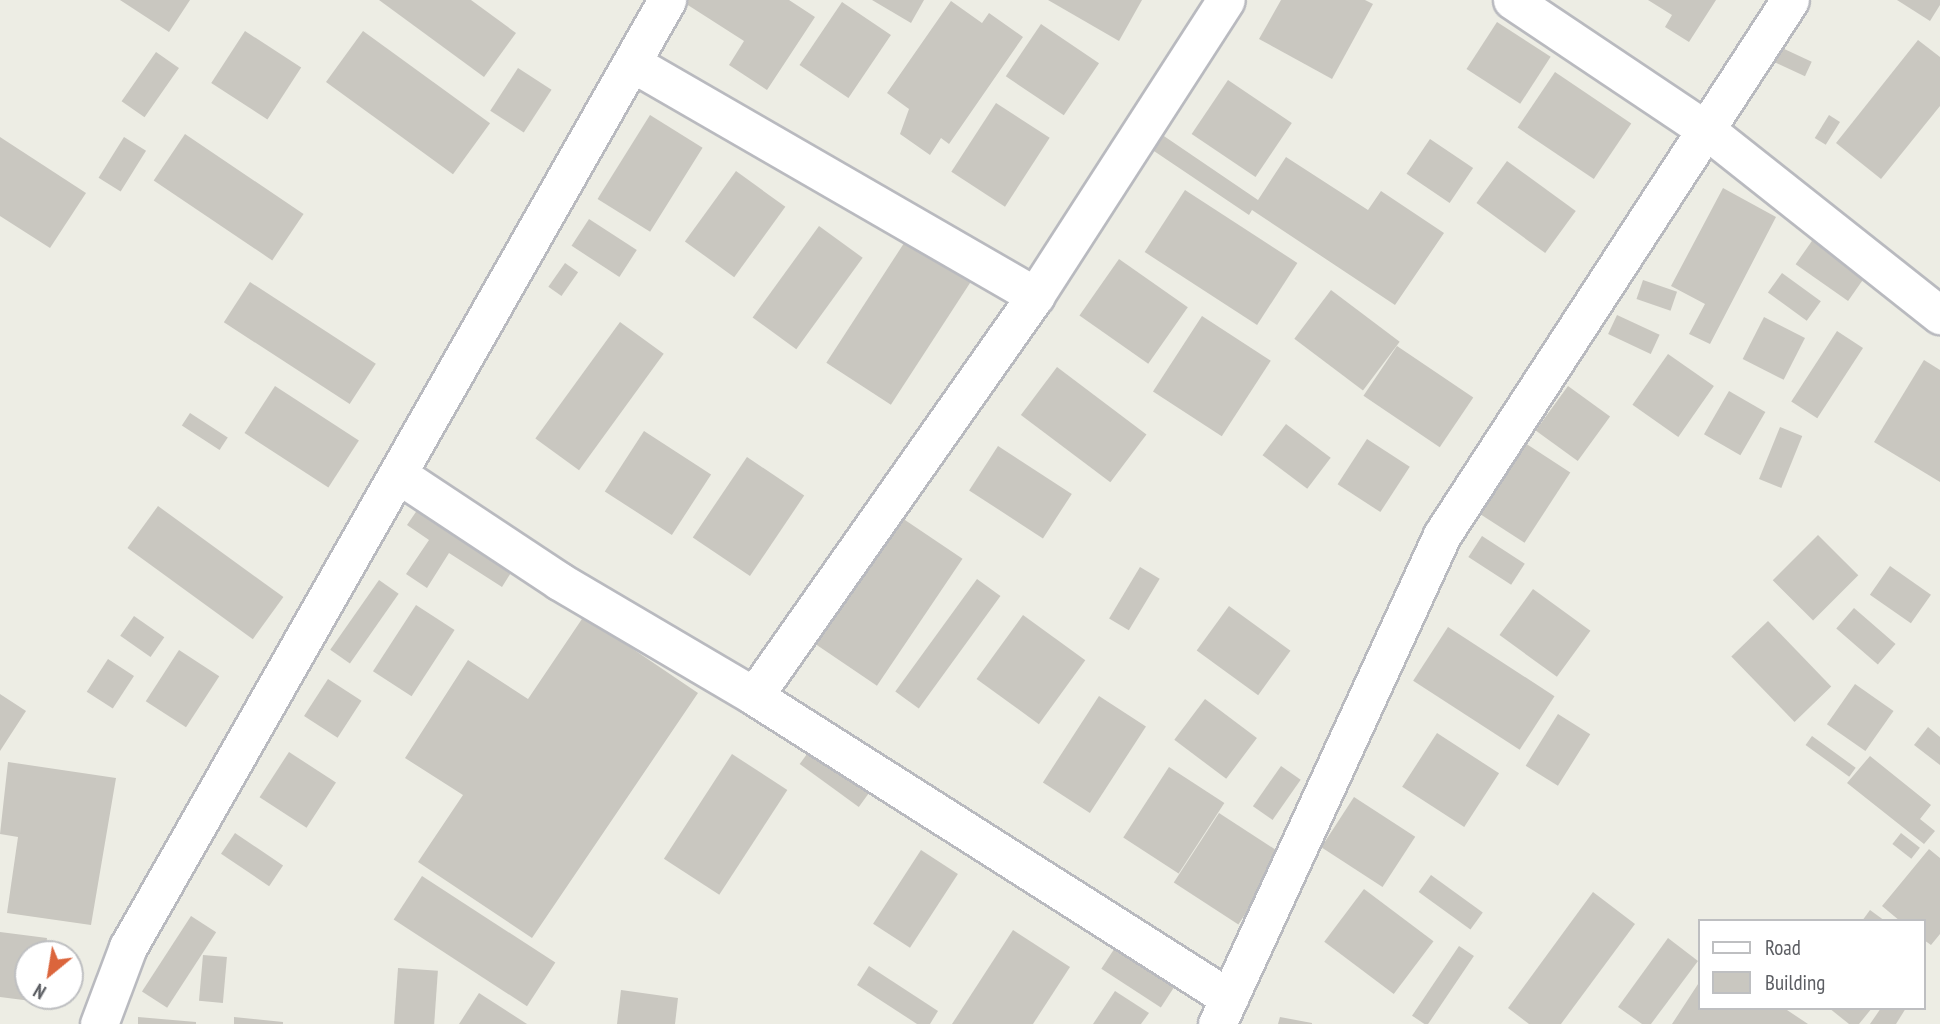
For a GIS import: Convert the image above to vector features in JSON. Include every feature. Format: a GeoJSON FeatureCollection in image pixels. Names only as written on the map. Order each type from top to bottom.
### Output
{"type":"FeatureCollection","features":[{"type":"Feature","properties":{"kind":"street"},"geometry":{"type":"LineString","coordinates":[[99,1024],[128,947],[667,0]]}},
{"type":"Feature","properties":{"kind":"street"},"geometry":{"type":"LineString","coordinates":[[754,696],[1035,296],[1226,0]]}},
{"type":"Feature","properties":{"kind":"street"},"geometry":{"type":"LineString","coordinates":[[1512,0],[1705,129],[1940,315]]}},
{"type":"Feature","properties":{"kind":"street"},"geometry":{"type":"LineString","coordinates":[[399,475],[559,581],[754,696],[1223,1011],[1442,535],[1790,0]]}},
{"type":"Feature","properties":{"kind":"street"},"geometry":{"type":"LineString","coordinates":[[632,64],[1035,296]]}},
{"type":"Feature","properties":{"kind":"building"},"geometry":{"type":"Polygon","coordinates":[[[120,0],[190,0],[169,32],[120,0]]]}},
{"type":"Feature","properties":{"kind":"building"},"geometry":{"type":"Polygon","coordinates":[[[379,0],[471,0],[516,33],[484,77],[379,0]]]}},
{"type":"Feature","properties":{"kind":"building"},"geometry":{"type":"Polygon","coordinates":[[[680,0],[789,0],[815,17],[767,90],[729,65],[744,41],[680,0]]]}},
{"type":"Feature","properties":{"kind":"building"},"geometry":{"type":"Polygon","coordinates":[[[872,0],[924,0],[911,23],[872,0]]]}},
{"type":"Feature","properties":{"kind":"building"},"geometry":{"type":"Polygon","coordinates":[[[1048,0],[1142,0],[1119,41],[1048,0]]]}},
{"type":"Feature","properties":{"kind":"building"},"geometry":{"type":"Polygon","coordinates":[[[1281,0],[1365,0],[1373,4],[1332,79],[1259,39],[1281,0]]]}},
{"type":"Feature","properties":{"kind":"building"},"geometry":{"type":"Polygon","coordinates":[[[1648,0],[1716,0],[1689,42],[1665,27],[1672,15],[1648,0]]]}},
{"type":"Feature","properties":{"kind":"building"},"geometry":{"type":"Polygon","coordinates":[[[1897,0],[1940,0],[1940,5],[1930,21],[1897,0]]]}},
{"type":"Feature","properties":{"kind":"building"},"geometry":{"type":"Polygon","coordinates":[[[951,1],[982,23],[989,13],[1023,37],[949,144],[941,138],[930,155],[900,134],[909,109],[887,93],[951,1]]]}},
{"type":"Feature","properties":{"kind":"building"},"geometry":{"type":"Polygon","coordinates":[[[842,2],[891,35],[848,98],[800,65],[842,2]]]}},
{"type":"Feature","properties":{"kind":"building"},"geometry":{"type":"Polygon","coordinates":[[[1497,22],[1551,57],[1520,104],[1467,69],[1497,22]]]}},
{"type":"Feature","properties":{"kind":"building"},"geometry":{"type":"Polygon","coordinates":[[[1041,24],[1099,63],[1064,115],[1006,76],[1041,24]]]}},
{"type":"Feature","properties":{"kind":"building"},"geometry":{"type":"Polygon","coordinates":[[[245,31],[301,67],[267,119],[211,83],[245,31]]]}},
{"type":"Feature","properties":{"kind":"building"},"geometry":{"type":"Polygon","coordinates":[[[363,31],[490,123],[453,174],[326,82],[363,31]]]}},
{"type":"Feature","properties":{"kind":"building"},"geometry":{"type":"Polygon","coordinates":[[[1918,40],[1940,57],[1940,106],[1881,179],[1836,143],[1918,40]]]}},
{"type":"Feature","properties":{"kind":"building"},"geometry":{"type":"Polygon","coordinates":[[[1780,47],[1812,62],[1805,76],[1773,62],[1780,47]]]}},
{"type":"Feature","properties":{"kind":"building"},"geometry":{"type":"Polygon","coordinates":[[[156,52],[179,68],[145,117],[122,101],[156,52]]]}},
{"type":"Feature","properties":{"kind":"building"},"geometry":{"type":"Polygon","coordinates":[[[518,68],[552,90],[524,133],[490,111],[518,68]]]}},
{"type":"Feature","properties":{"kind":"building"},"geometry":{"type":"Polygon","coordinates":[[[1555,72],[1631,123],[1594,179],[1518,128],[1555,72]]]}},
{"type":"Feature","properties":{"kind":"building"},"geometry":{"type":"Polygon","coordinates":[[[1228,80],[1292,123],[1255,177],[1192,134],[1228,80]]]}},
{"type":"Feature","properties":{"kind":"building"},"geometry":{"type":"Polygon","coordinates":[[[996,103],[1050,138],[1005,207],[951,172],[996,103]]]}},
{"type":"Feature","properties":{"kind":"building"},"geometry":{"type":"Polygon","coordinates":[[[650,115],[703,148],[650,232],[598,199],[650,115]]]}},
{"type":"Feature","properties":{"kind":"building"},"geometry":{"type":"Polygon","coordinates":[[[1829,115],[1840,122],[1826,145],[1815,138],[1829,115]]]}},
{"type":"Feature","properties":{"kind":"building"},"geometry":{"type":"Polygon","coordinates":[[[1158,132],[1258,200],[1286,157],[1368,210],[1381,191],[1444,233],[1395,305],[1252,210],[1249,215],[1148,147],[1158,132]]]}},
{"type":"Feature","properties":{"kind":"building"},"geometry":{"type":"Polygon","coordinates":[[[185,134],[304,214],[272,260],[154,180],[185,134]]]}},
{"type":"Feature","properties":{"kind":"building"},"geometry":{"type":"Polygon","coordinates":[[[0,137],[86,193],[50,248],[0,216],[0,137]]]}},
{"type":"Feature","properties":{"kind":"building"},"geometry":{"type":"Polygon","coordinates":[[[124,137],[146,151],[121,191],[99,178],[124,137]]]}},
{"type":"Feature","properties":{"kind":"building"},"geometry":{"type":"Polygon","coordinates":[[[1430,139],[1473,168],[1450,203],[1407,174],[1430,139]]]}},
{"type":"Feature","properties":{"kind":"building"},"geometry":{"type":"Polygon","coordinates":[[[1507,161],[1576,211],[1545,253],[1476,203],[1507,161]]]}},
{"type":"Feature","properties":{"kind":"building"},"geometry":{"type":"Polygon","coordinates":[[[736,171],[785,207],[734,277],[685,241],[736,171]]]}},
{"type":"Feature","properties":{"kind":"building"},"geometry":{"type":"Polygon","coordinates":[[[1723,188],[1776,217],[1710,344],[1689,334],[1705,304],[1671,286],[1723,188]]]}},
{"type":"Feature","properties":{"kind":"building"},"geometry":{"type":"Polygon","coordinates":[[[1185,190],[1297,263],[1257,325],[1145,252],[1185,190]]]}},
{"type":"Feature","properties":{"kind":"building"},"geometry":{"type":"Polygon","coordinates":[[[589,219],[637,250],[619,277],[572,246],[589,219]]]}},
{"type":"Feature","properties":{"kind":"building"},"geometry":{"type":"Polygon","coordinates":[[[819,226],[863,258],[796,349],[753,317],[819,226]]]}},
{"type":"Feature","properties":{"kind":"building"},"geometry":{"type":"Polygon","coordinates":[[[908,237],[973,279],[891,405],[826,363],[908,237]]]}},
{"type":"Feature","properties":{"kind":"building"},"geometry":{"type":"Polygon","coordinates":[[[1814,238],[1866,275],[1848,301],[1796,264],[1814,238]]]}},
{"type":"Feature","properties":{"kind":"building"},"geometry":{"type":"Polygon","coordinates":[[[1119,259],[1188,307],[1148,364],[1079,316],[1119,259]]]}},
{"type":"Feature","properties":{"kind":"building"},"geometry":{"type":"Polygon","coordinates":[[[565,263],[578,272],[561,296],[548,287],[565,263]]]}},
{"type":"Feature","properties":{"kind":"building"},"geometry":{"type":"Polygon","coordinates":[[[1782,273],[1821,301],[1807,321],[1768,292],[1782,273]]]}},
{"type":"Feature","properties":{"kind":"building"},"geometry":{"type":"Polygon","coordinates":[[[1643,280],[1677,292],[1671,311],[1636,299],[1643,280]]]}},
{"type":"Feature","properties":{"kind":"building"},"geometry":{"type":"Polygon","coordinates":[[[250,282],[376,364],[350,404],[224,322],[250,282]]]}},
{"type":"Feature","properties":{"kind":"building"},"geometry":{"type":"Polygon","coordinates":[[[1331,290],[1400,342],[1363,390],[1294,339],[1331,290]]]}},
{"type":"Feature","properties":{"kind":"building"},"geometry":{"type":"Polygon","coordinates":[[[1617,315],[1660,335],[1651,354],[1608,334],[1617,315]]]}},
{"type":"Feature","properties":{"kind":"building"},"geometry":{"type":"Polygon","coordinates":[[[1202,316],[1271,361],[1222,436],[1153,391],[1202,316]]]}},
{"type":"Feature","properties":{"kind":"building"},"geometry":{"type":"Polygon","coordinates":[[[1764,317],[1805,338],[1784,380],[1743,359],[1764,317]]]}},
{"type":"Feature","properties":{"kind":"building"},"geometry":{"type":"Polygon","coordinates":[[[620,322],[664,354],[579,470],[535,438],[620,322]]]}},
{"type":"Feature","properties":{"kind":"building"},"geometry":{"type":"Polygon","coordinates":[[[1837,331],[1863,348],[1817,418],[1791,401],[1837,331]]]}},
{"type":"Feature","properties":{"kind":"building"},"geometry":{"type":"Polygon","coordinates":[[[1397,346],[1473,397],[1440,447],[1363,396],[1397,346]]]}},
{"type":"Feature","properties":{"kind":"building"},"geometry":{"type":"Polygon","coordinates":[[[1668,354],[1714,386],[1678,437],[1632,405],[1668,354]]]}},
{"type":"Feature","properties":{"kind":"building"},"geometry":{"type":"Polygon","coordinates":[[[1924,360],[1940,370],[1940,482],[1874,442],[1924,360]]]}},
{"type":"Feature","properties":{"kind":"building"},"geometry":{"type":"Polygon","coordinates":[[[1057,367],[1146,434],[1110,482],[1021,415],[1057,367]]]}},
{"type":"Feature","properties":{"kind":"building"},"geometry":{"type":"Polygon","coordinates":[[[275,386],[359,440],[328,487],[245,433],[275,386]]]}},
{"type":"Feature","properties":{"kind":"building"},"geometry":{"type":"Polygon","coordinates":[[[1568,386],[1610,417],[1578,461],[1536,430],[1568,386]]]}},
{"type":"Feature","properties":{"kind":"building"},"geometry":{"type":"Polygon","coordinates":[[[1729,391],[1765,412],[1740,455],[1704,434],[1729,391]]]}},
{"type":"Feature","properties":{"kind":"building"},"geometry":{"type":"Polygon","coordinates":[[[190,413],[228,438],[220,450],[182,426],[190,413]]]}},
{"type":"Feature","properties":{"kind":"building"},"geometry":{"type":"Polygon","coordinates":[[[1286,424],[1331,458],[1307,489],[1263,455],[1286,424]]]}},
{"type":"Feature","properties":{"kind":"building"},"geometry":{"type":"Polygon","coordinates":[[[1780,427],[1802,436],[1781,488],[1759,479],[1780,427]]]}},
{"type":"Feature","properties":{"kind":"building"},"geometry":{"type":"Polygon","coordinates":[[[644,431],[711,475],[672,535],[605,491],[644,431]]]}},
{"type":"Feature","properties":{"kind":"building"},"geometry":{"type":"Polygon","coordinates":[[[1367,439],[1410,467],[1380,512],[1338,484],[1367,439]]]}},
{"type":"Feature","properties":{"kind":"building"},"geometry":{"type":"Polygon","coordinates":[[[1525,443],[1570,472],[1525,543],[1479,513],[1525,443]]]}},
{"type":"Feature","properties":{"kind":"building"},"geometry":{"type":"Polygon","coordinates":[[[998,446],[1072,494],[1043,538],[969,490],[998,446]]]}},
{"type":"Feature","properties":{"kind":"building"},"geometry":{"type":"Polygon","coordinates":[[[747,457],[804,496],[750,576],[693,537],[747,457]]]}},
{"type":"Feature","properties":{"kind":"building"},"geometry":{"type":"Polygon","coordinates":[[[158,506],[283,597],[253,639],[127,548],[158,506]]]}},
{"type":"Feature","properties":{"kind":"building"},"geometry":{"type":"Polygon","coordinates":[[[420,506],[514,568],[502,587],[449,553],[427,588],[406,574],[429,540],[407,525],[420,506]]]}},
{"type":"Feature","properties":{"kind":"building"},"geometry":{"type":"Polygon","coordinates":[[[902,518],[963,559],[877,686],[816,645],[902,518]]]}},
{"type":"Feature","properties":{"kind":"building"},"geometry":{"type":"Polygon","coordinates":[[[1818,535],[1858,575],[1813,621],[1773,580],[1818,535]]]}},
{"type":"Feature","properties":{"kind":"building"},"geometry":{"type":"Polygon","coordinates":[[[1482,536],[1525,564],[1511,585],[1468,557],[1482,536]]]}},
{"type":"Feature","properties":{"kind":"building"},"geometry":{"type":"Polygon","coordinates":[[[1890,566],[1931,595],[1911,623],[1870,595],[1890,566]]]}},
{"type":"Feature","properties":{"kind":"building"},"geometry":{"type":"Polygon","coordinates":[[[1140,567],[1160,579],[1129,630],[1109,618],[1140,567]]]}},
{"type":"Feature","properties":{"kind":"building"},"geometry":{"type":"Polygon","coordinates":[[[977,579],[1000,596],[919,708],[895,691],[977,579]]]}},
{"type":"Feature","properties":{"kind":"building"},"geometry":{"type":"Polygon","coordinates":[[[379,580],[399,594],[350,663],[330,650],[379,580]]]}},
{"type":"Feature","properties":{"kind":"building"},"geometry":{"type":"Polygon","coordinates":[[[1533,589],[1590,631],[1557,677],[1499,635],[1533,589]]]}},
{"type":"Feature","properties":{"kind":"building"},"geometry":{"type":"Polygon","coordinates":[[[416,605],[455,630],[412,696],[373,671],[416,605]]]}},
{"type":"Feature","properties":{"kind":"building"},"geometry":{"type":"Polygon","coordinates":[[[1229,606],[1290,651],[1258,695],[1197,650],[1229,606]]]}},
{"type":"Feature","properties":{"kind":"building"},"geometry":{"type":"Polygon","coordinates":[[[1854,608],[1896,644],[1878,664],[1836,628],[1854,608]]]}},
{"type":"Feature","properties":{"kind":"building"},"geometry":{"type":"Polygon","coordinates":[[[1023,615],[1085,660],[1039,724],[977,679],[1023,615]]]}},
{"type":"Feature","properties":{"kind":"building"},"geometry":{"type":"Polygon","coordinates":[[[134,616],[164,637],[151,657],[120,636],[134,616]]]}},
{"type":"Feature","properties":{"kind":"building"},"geometry":{"type":"Polygon","coordinates":[[[584,616],[698,693],[532,938],[418,862],[463,795],[405,758],[468,660],[528,699],[584,616]]]}},
{"type":"Feature","properties":{"kind":"building"},"geometry":{"type":"Polygon","coordinates":[[[1768,621],[1831,686],[1795,722],[1731,656],[1768,621]]]}},
{"type":"Feature","properties":{"kind":"building"},"geometry":{"type":"Polygon","coordinates":[[[1448,627],[1555,696],[1520,750],[1413,681],[1448,627]]]}},
{"type":"Feature","properties":{"kind":"building"},"geometry":{"type":"Polygon","coordinates":[[[179,650],[219,676],[186,727],[146,701],[179,650]]]}},
{"type":"Feature","properties":{"kind":"building"},"geometry":{"type":"Polygon","coordinates":[[[108,659],[134,676],[113,709],[87,692],[108,659]]]}},
{"type":"Feature","properties":{"kind":"building"},"geometry":{"type":"Polygon","coordinates":[[[328,679],[362,701],[338,738],[304,716],[328,679]]]}},
{"type":"Feature","properties":{"kind":"building"},"geometry":{"type":"Polygon","coordinates":[[[1855,684],[1894,711],[1865,751],[1827,724],[1855,684]]]}},
{"type":"Feature","properties":{"kind":"building"},"geometry":{"type":"Polygon","coordinates":[[[0,694],[26,711],[0,751],[0,694]]]}},
{"type":"Feature","properties":{"kind":"building"},"geometry":{"type":"Polygon","coordinates":[[[1099,696],[1146,726],[1090,813],[1043,782],[1099,696]]]}},
{"type":"Feature","properties":{"kind":"building"},"geometry":{"type":"Polygon","coordinates":[[[1205,699],[1257,738],[1226,779],[1174,740],[1205,699]]]}},
{"type":"Feature","properties":{"kind":"building"},"geometry":{"type":"Polygon","coordinates":[[[1558,714],[1590,734],[1558,786],[1526,766],[1558,714]]]}},
{"type":"Feature","properties":{"kind":"building"},"geometry":{"type":"Polygon","coordinates":[[[1928,727],[1940,737],[1940,765],[1914,745],[1928,727]]]}},
{"type":"Feature","properties":{"kind":"building"},"geometry":{"type":"Polygon","coordinates":[[[1437,733],[1499,773],[1464,827],[1402,787],[1437,733]]]}},
{"type":"Feature","properties":{"kind":"building"},"geometry":{"type":"Polygon","coordinates":[[[1812,736],[1856,768],[1849,777],[1806,745],[1812,736]]]}},
{"type":"Feature","properties":{"kind":"building"},"geometry":{"type":"Polygon","coordinates":[[[815,743],[874,786],[859,807],[800,764],[815,743]]]}},
{"type":"Feature","properties":{"kind":"building"},"geometry":{"type":"Polygon","coordinates":[[[289,752],[336,782],[307,828],[260,797],[289,752]]]}},
{"type":"Feature","properties":{"kind":"building"},"geometry":{"type":"Polygon","coordinates":[[[732,754],[787,790],[719,895],[664,859],[732,754]]]}},
{"type":"Feature","properties":{"kind":"building"},"geometry":{"type":"Polygon","coordinates":[[[1870,756],[1931,805],[1920,819],[1935,831],[1924,844],[1847,783],[1870,756]]]}},
{"type":"Feature","properties":{"kind":"building"},"geometry":{"type":"Polygon","coordinates":[[[8,762],[116,778],[91,925],[7,913],[18,837],[0,834],[8,762]]]}},
{"type":"Feature","properties":{"kind":"building"},"geometry":{"type":"Polygon","coordinates":[[[1281,766],[1301,780],[1273,820],[1253,806],[1281,766]]]}},
{"type":"Feature","properties":{"kind":"building"},"geometry":{"type":"Polygon","coordinates":[[[1169,767],[1224,803],[1179,873],[1123,837],[1169,767]]]}},
{"type":"Feature","properties":{"kind":"building"},"geometry":{"type":"Polygon","coordinates":[[[1354,797],[1415,837],[1383,887],[1321,847],[1354,797]]]}},
{"type":"Feature","properties":{"kind":"building"},"geometry":{"type":"Polygon","coordinates":[[[1219,813],[1284,855],[1238,925],[1174,883],[1219,813]]]}},
{"type":"Feature","properties":{"kind":"building"},"geometry":{"type":"Polygon","coordinates":[[[235,833],[283,865],[269,886],[221,854],[235,833]]]}},
{"type":"Feature","properties":{"kind":"building"},"geometry":{"type":"Polygon","coordinates":[[[1901,833],[1920,848],[1911,859],[1892,844],[1901,833]]]}},
{"type":"Feature","properties":{"kind":"building"},"geometry":{"type":"Polygon","coordinates":[[[1929,849],[1940,858],[1940,934],[1931,945],[1926,941],[1926,919],[1898,919],[1882,906],[1929,849]]]}},
{"type":"Feature","properties":{"kind":"building"},"geometry":{"type":"Polygon","coordinates":[[[921,850],[958,874],[910,948],[873,924],[921,850]]]}},
{"type":"Feature","properties":{"kind":"building"},"geometry":{"type":"Polygon","coordinates":[[[1431,875],[1483,913],[1470,930],[1419,892],[1431,875]]]}},
{"type":"Feature","properties":{"kind":"building"},"geometry":{"type":"Polygon","coordinates":[[[422,876],[555,963],[527,1006],[394,920],[422,876]]]}},
{"type":"Feature","properties":{"kind":"building"},"geometry":{"type":"Polygon","coordinates":[[[1364,889],[1433,941],[1394,994],[1324,942],[1364,889]]]}},
{"type":"Feature","properties":{"kind":"building"},"geometry":{"type":"Polygon","coordinates":[[[1593,892],[1635,924],[1561,1024],[1529,1024],[1508,1008],[1593,892]]]}},
{"type":"Feature","properties":{"kind":"building"},"geometry":{"type":"Polygon","coordinates":[[[1870,910],[1882,919],[1863,919],[1870,910]]]}},
{"type":"Feature","properties":{"kind":"building"},"geometry":{"type":"Polygon","coordinates":[[[191,916],[216,932],[167,1008],[142,991],[191,916]]]}},
{"type":"Feature","properties":{"kind":"building"},"geometry":{"type":"Polygon","coordinates":[[[1013,930],[1070,967],[1033,1024],[952,1024],[1013,930]]]}},
{"type":"Feature","properties":{"kind":"building"},"geometry":{"type":"Polygon","coordinates":[[[0,932],[47,938],[14,940],[14,999],[0,997],[0,932]]]}},
{"type":"Feature","properties":{"kind":"building"},"geometry":{"type":"Polygon","coordinates":[[[1122,937],[1182,976],[1161,1008],[1101,969],[1122,937]]]}},
{"type":"Feature","properties":{"kind":"building"},"geometry":{"type":"Polygon","coordinates":[[[1668,938],[1698,961],[1651,1024],[1642,1024],[1618,1007],[1668,938]]]}},
{"type":"Feature","properties":{"kind":"building"},"geometry":{"type":"Polygon","coordinates":[[[1459,946],[1474,956],[1428,1024],[1412,1016],[1459,946]]]}},
{"type":"Feature","properties":{"kind":"building"},"geometry":{"type":"Polygon","coordinates":[[[203,955],[227,957],[223,1003],[199,1001],[203,955]]]}},
{"type":"Feature","properties":{"kind":"building"},"geometry":{"type":"Polygon","coordinates":[[[869,966],[938,1011],[930,1024],[917,1024],[857,985],[869,966]]]}},
{"type":"Feature","properties":{"kind":"building"},"geometry":{"type":"Polygon","coordinates":[[[398,968],[438,971],[434,1024],[394,1024],[398,968]]]}},
{"type":"Feature","properties":{"kind":"building"},"geometry":{"type":"Polygon","coordinates":[[[1699,983],[1699,1010],[1787,1010],[1808,1024],[1672,1024],[1699,983]]]}},
{"type":"Feature","properties":{"kind":"building"},"geometry":{"type":"Polygon","coordinates":[[[621,990],[678,998],[675,1024],[617,1024],[621,990]]]}},
{"type":"Feature","properties":{"kind":"building"},"geometry":{"type":"Polygon","coordinates":[[[1115,991],[1149,1013],[1141,1024],[1093,1024],[1115,991]]]}},
{"type":"Feature","properties":{"kind":"building"},"geometry":{"type":"Polygon","coordinates":[[[479,993],[527,1024],[459,1024],[479,993]]]}},
{"type":"Feature","properties":{"kind":"building"},"geometry":{"type":"Polygon","coordinates":[[[1832,1010],[1870,1010],[1859,1024],[1849,1024],[1832,1010]]]}},
{"type":"Feature","properties":{"kind":"building"},"geometry":{"type":"Polygon","coordinates":[[[1880,1010],[1905,1010],[1896,1024],[1870,1024],[1880,1010]]]}},
{"type":"Feature","properties":{"kind":"building"},"geometry":{"type":"Polygon","coordinates":[[[138,1017],[196,1022],[196,1024],[138,1024],[138,1017]]]}},
{"type":"Feature","properties":{"kind":"building"},"geometry":{"type":"Polygon","coordinates":[[[234,1017],[283,1022],[283,1024],[234,1024],[234,1017]]]}},
{"type":"Feature","properties":{"kind":"building"},"geometry":{"type":"Polygon","coordinates":[[[1280,1017],[1312,1023],[1312,1024],[1278,1024],[1280,1017]]]}}]}
